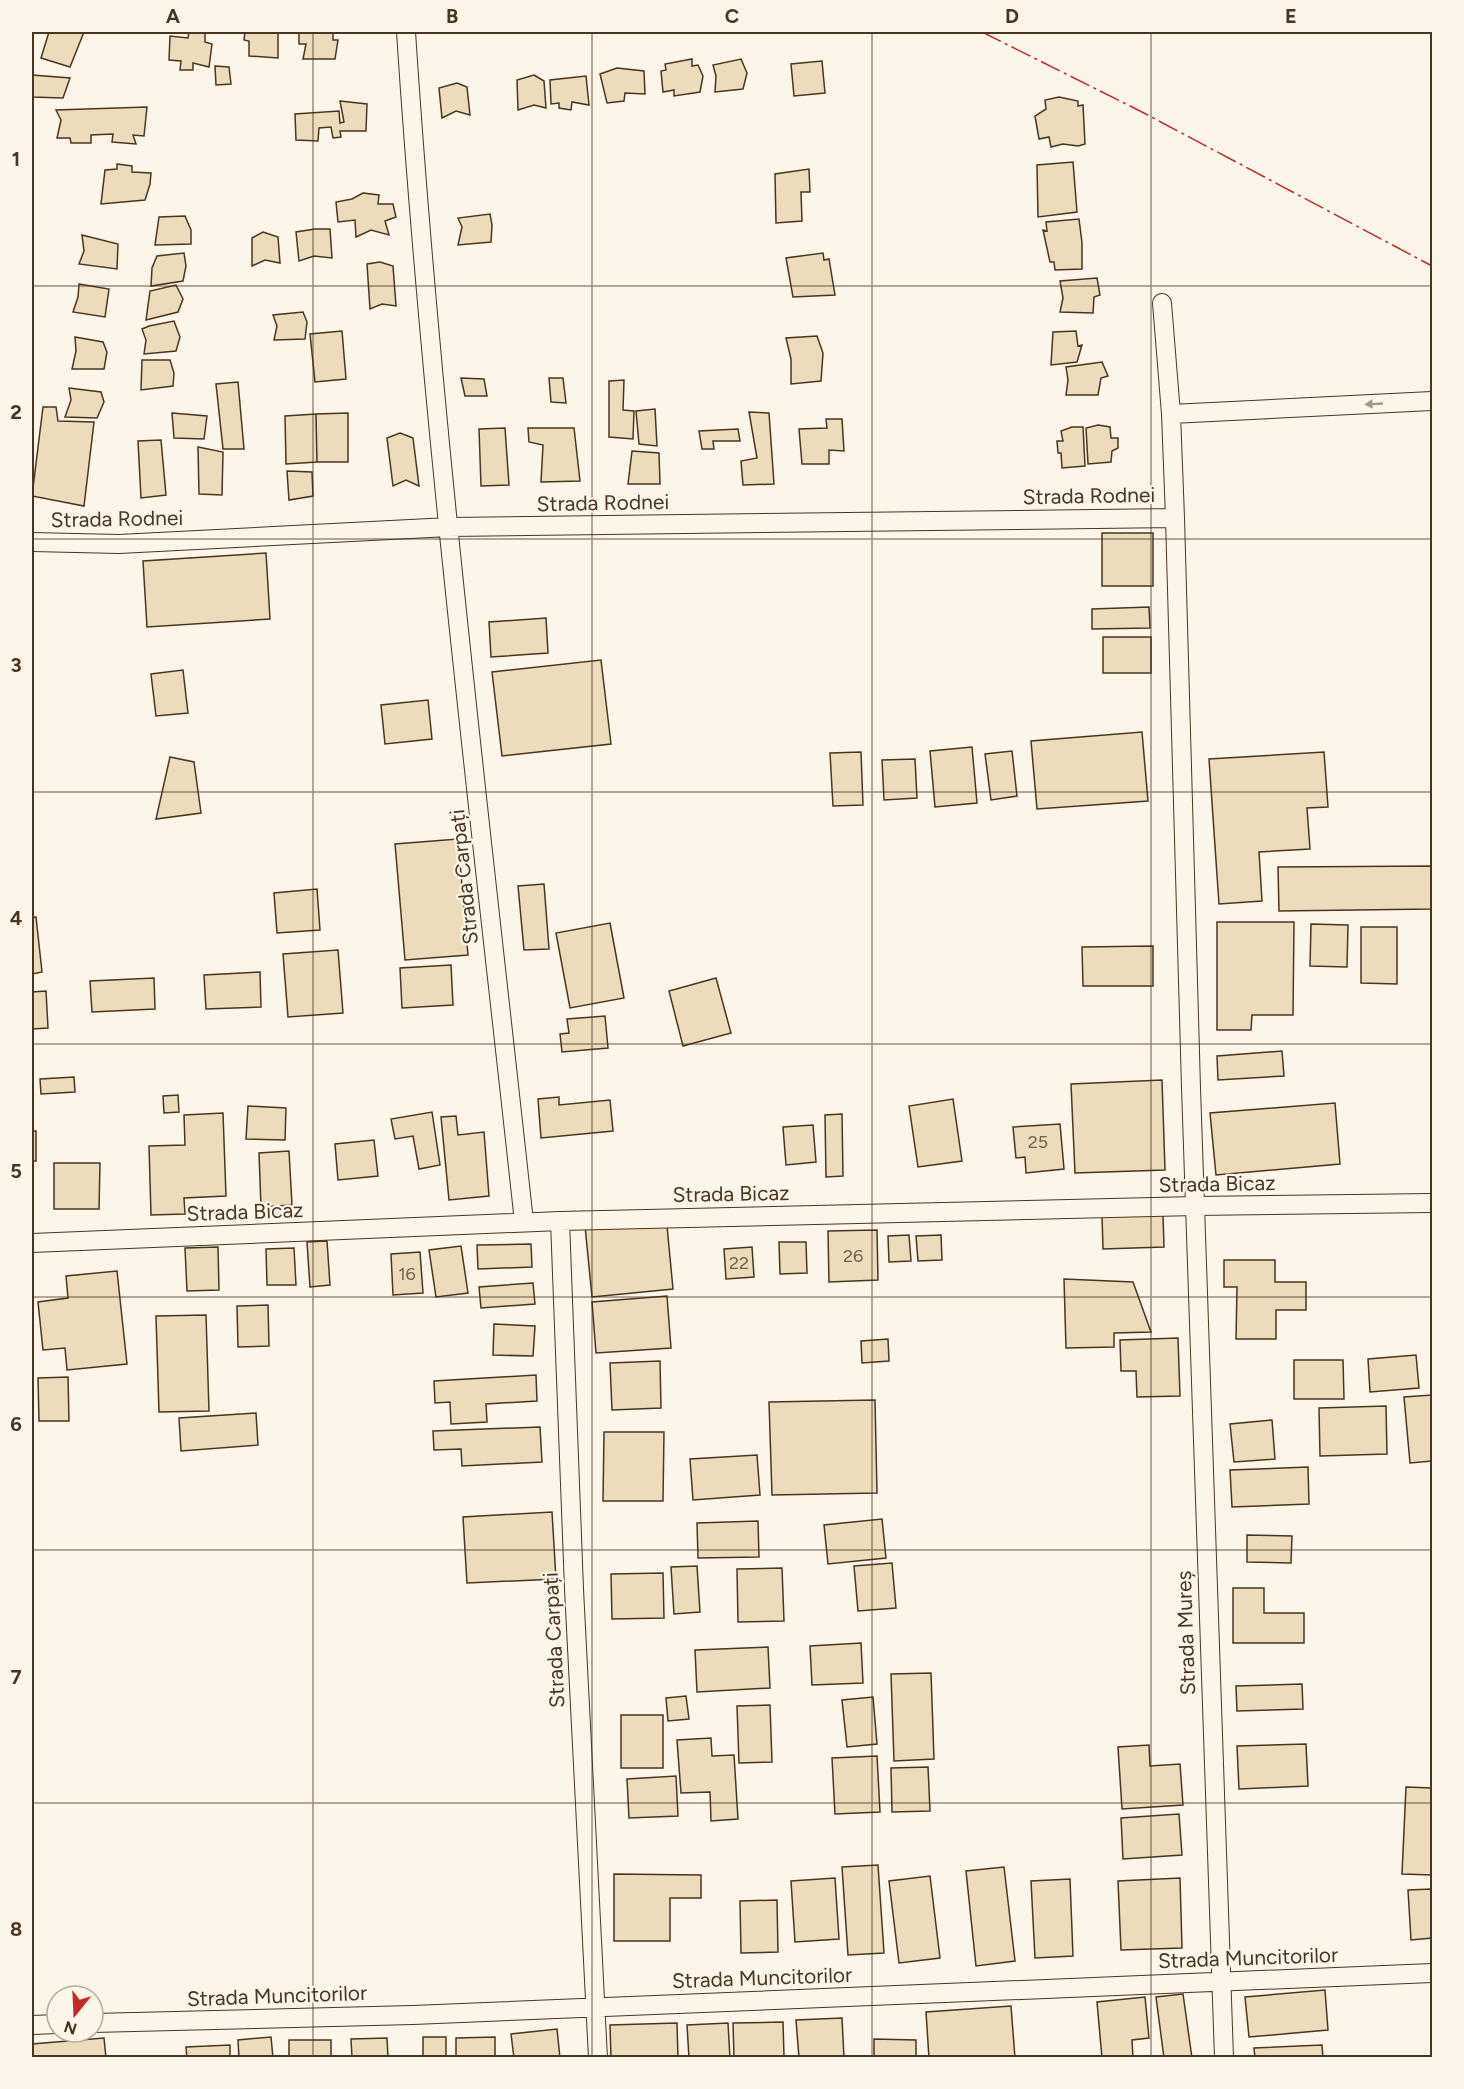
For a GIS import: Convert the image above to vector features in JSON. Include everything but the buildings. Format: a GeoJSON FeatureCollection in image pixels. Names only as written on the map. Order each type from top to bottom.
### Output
{"type":"FeatureCollection","features":[{"type":"Feature","properties":{"kind":"street","name":"Strada Carpați"},"geometry":{"type":"LineString","coordinates":[[406,32],[414,161],[449,527],[524,1222]]}},
{"type":"Feature","properties":{"kind":"street","name":"Strada Mureș"},"geometry":{"type":"LineString","coordinates":[[1162,303],[1171,414],[1175,518],[1195,1206],[1224,2058]]}},
{"type":"Feature","properties":{"kind":"street"},"geometry":{"type":"LineString","coordinates":[[1171,414],[1432,401]]}},
{"type":"Feature","properties":{"kind":"street","name":"Strada Rodnei"},"geometry":{"type":"LineString","coordinates":[[32,542],[119,544],[449,527],[1175,518]]}},
{"type":"Feature","properties":{"kind":"street","name":"Strada Bicaz"},"geometry":{"type":"LineString","coordinates":[[32,1243],[524,1222],[1195,1206],[1432,1203]]}},
{"type":"Feature","properties":{"kind":"street","name":"Strada Carpați"},"geometry":{"type":"LineString","coordinates":[[560,1221],[574,1589],[598,2058]]}},
{"type":"Feature","properties":{"kind":"street","name":"Strada Muncitorilor"},"geometry":{"type":"LineString","coordinates":[[105,2023],[413,2015],[1432,1973]]}},
{"type":"Feature","properties":{"kind":"power"},"geometry":{"type":"LineString","coordinates":[[982,32],[1142,112],[1432,266]]}}]}
